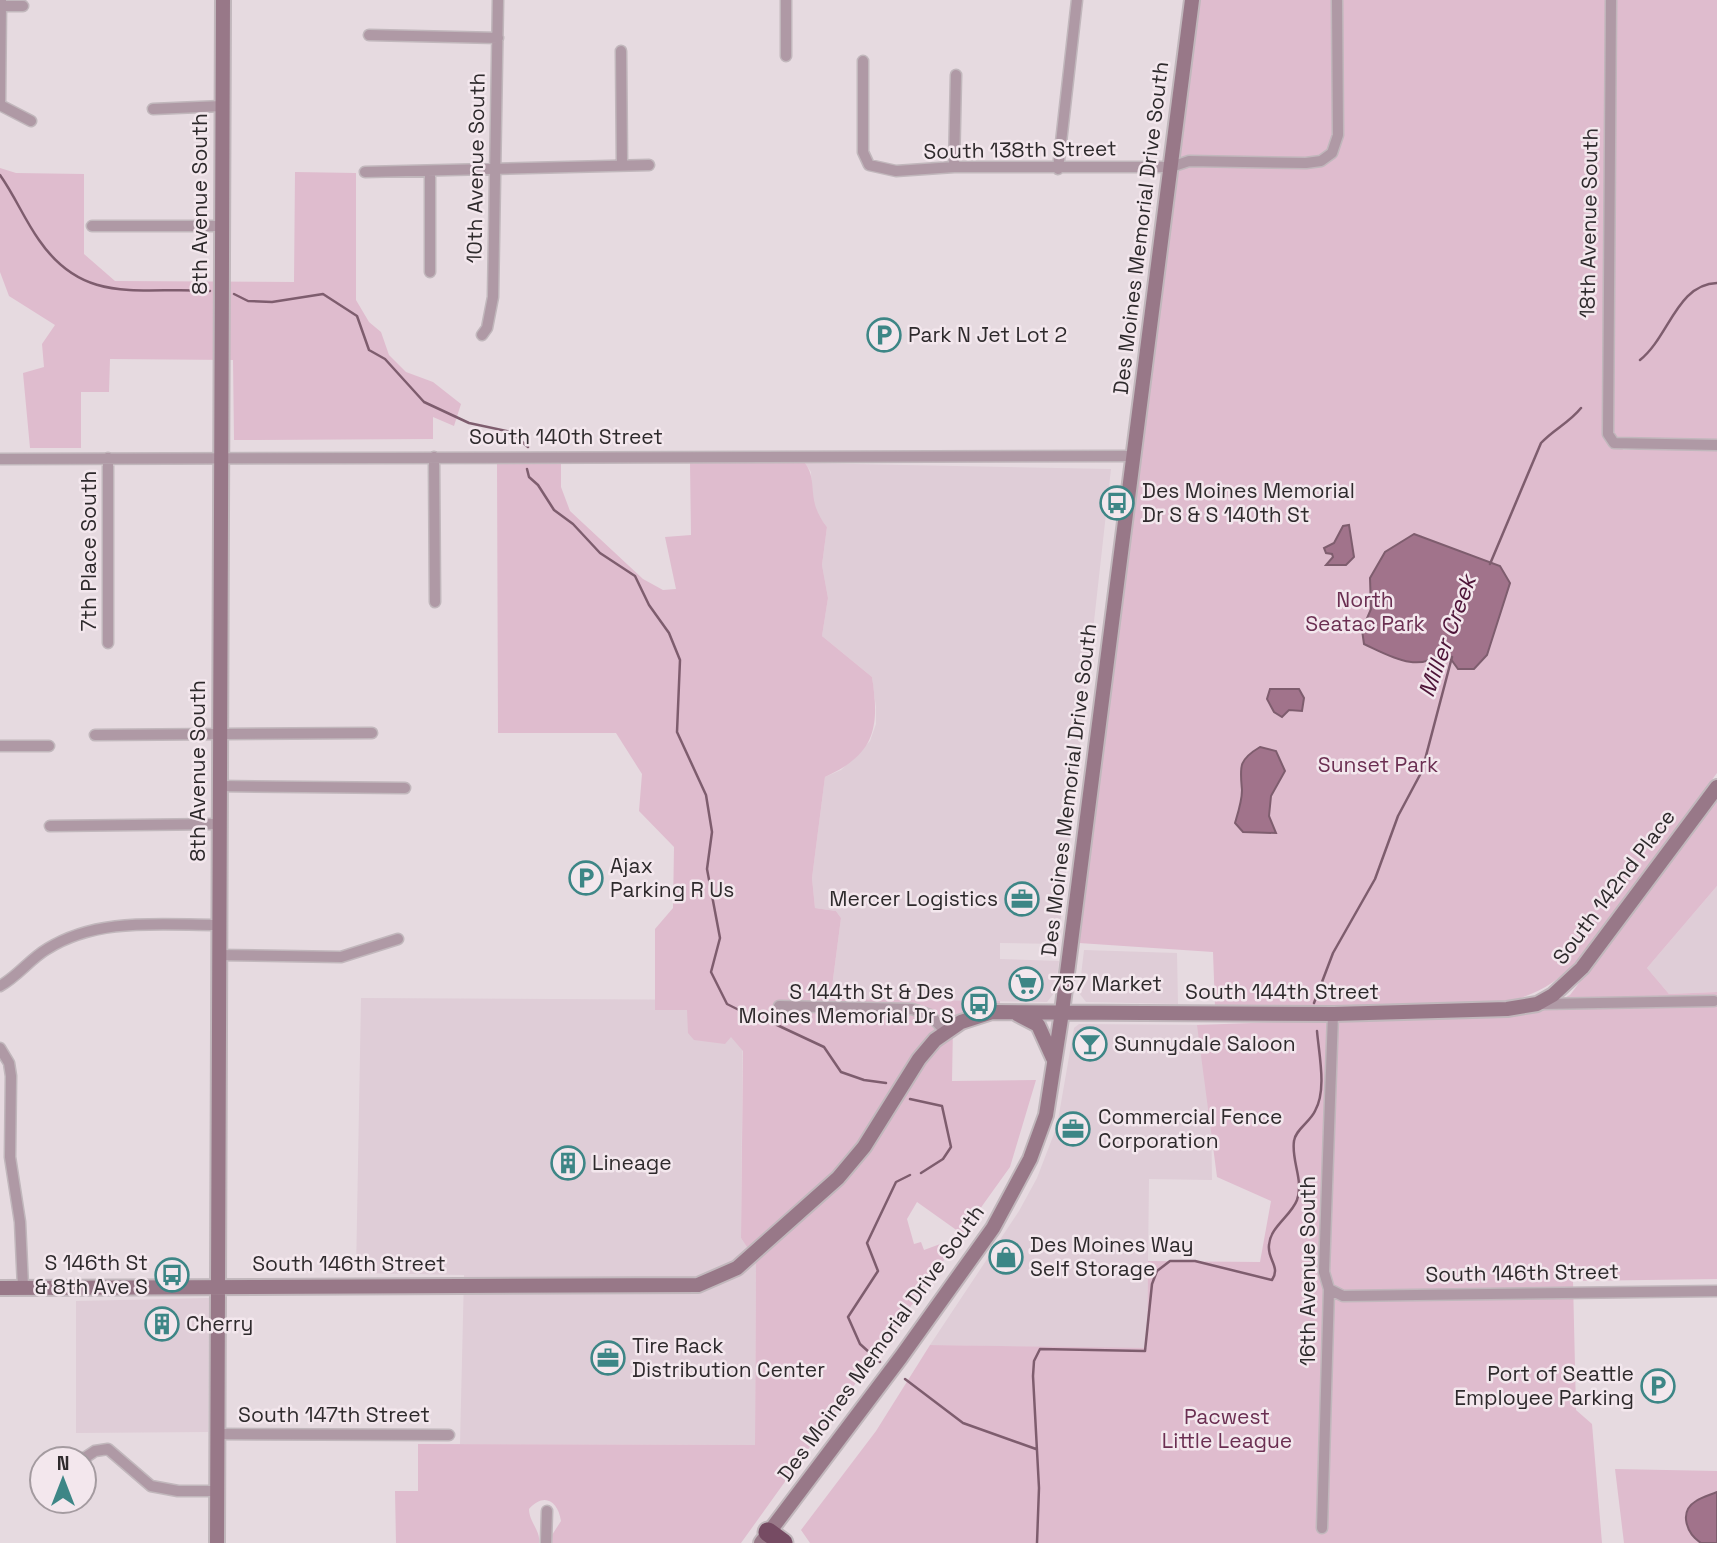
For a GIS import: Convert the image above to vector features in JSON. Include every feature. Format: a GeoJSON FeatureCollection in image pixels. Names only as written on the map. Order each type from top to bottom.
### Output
{"type":"FeatureCollection","features":[{"type":"Feature","properties":{"kind":"street","name":"8th Avenue South"},"geometry":{"type":"LineString","coordinates":[[217,1543],[223,0]]}},
{"type":"Feature","properties":{"kind":"street","name":"10th Avenue South"},"geometry":{"type":"LineString","coordinates":[[482,335],[487,328],[493,297],[498,0]]}},
{"type":"Feature","properties":{"kind":"street"},"geometry":{"type":"LineString","coordinates":[[786,0],[786,56]]}},
{"type":"Feature","properties":{"kind":"street"},"geometry":{"type":"LineString","coordinates":[[1058,169],[1077,0]]}},
{"type":"Feature","properties":{"kind":"street","name":"Des Moines Memorial Drive South"},"geometry":{"type":"LineString","coordinates":[[771,1539],[993,1228],[1030,1159],[1046,1115],[1062,1013],[1192,0]]}},
{"type":"Feature","properties":{"kind":"street","name":"South 138th Street"},"geometry":{"type":"LineString","coordinates":[[863,61],[863,152],[869,165],[896,171],[954,167],[1171,167],[1189,161],[1313,163],[1327,158],[1335,149],[1338,124],[1337,0]]}},
{"type":"Feature","properties":{"kind":"street","name":"18th Avenue South"},"geometry":{"type":"LineString","coordinates":[[1611,0],[1607,428],[1614,443],[1717,445]]}},
{"type":"Feature","properties":{"kind":"street"},"geometry":{"type":"LineString","coordinates":[[23,6],[1,3],[0,105],[31,121]]}},
{"type":"Feature","properties":{"kind":"street"},"geometry":{"type":"LineString","coordinates":[[369,35],[498,38]]}},
{"type":"Feature","properties":{"kind":"street"},"geometry":{"type":"LineString","coordinates":[[621,51],[622,165]]}},
{"type":"Feature","properties":{"kind":"street"},"geometry":{"type":"LineString","coordinates":[[954,167],[956,75]]}},
{"type":"Feature","properties":{"kind":"street"},"geometry":{"type":"LineString","coordinates":[[153,109],[222,106]]}},
{"type":"Feature","properties":{"kind":"street"},"geometry":{"type":"LineString","coordinates":[[365,173],[497,167],[649,165]]}},
{"type":"Feature","properties":{"kind":"street"},"geometry":{"type":"LineString","coordinates":[[430,171],[430,272]]}},
{"type":"Feature","properties":{"kind":"street"},"geometry":{"type":"LineString","coordinates":[[92,226],[221,226]]}},
{"type":"Feature","properties":{"kind":"street","name":"South 140th Street"},"geometry":{"type":"LineString","coordinates":[[0,459],[1133,456]]}},
{"type":"Feature","properties":{"kind":"street"},"geometry":{"type":"LineString","coordinates":[[434,457],[435,602]]}},
{"type":"Feature","properties":{"kind":"street","name":"7th Place South"},"geometry":{"type":"LineString","coordinates":[[108,458],[108,643]]}},
{"type":"Feature","properties":{"kind":"street"},"geometry":{"type":"LineString","coordinates":[[94,735],[372,733]]}},
{"type":"Feature","properties":{"kind":"street"},"geometry":{"type":"LineString","coordinates":[[0,746],[49,746]]}},
{"type":"Feature","properties":{"kind":"street"},"geometry":{"type":"LineString","coordinates":[[219,786],[405,788]]}},
{"type":"Feature","properties":{"kind":"street","name":"South 142nd Place"},"geometry":{"type":"LineString","coordinates":[[1536,1004],[1553,995],[1582,968],[1717,787]]}},
{"type":"Feature","properties":{"kind":"street"},"geometry":{"type":"LineString","coordinates":[[50,826],[218,824]]}},
{"type":"Feature","properties":{"kind":"street"},"geometry":{"type":"LineString","coordinates":[[0,986],[45,950],[78,933],[124,926],[218,925]]}},
{"type":"Feature","properties":{"kind":"street"},"geometry":{"type":"LineString","coordinates":[[218,955],[341,957],[398,939]]}},
{"type":"Feature","properties":{"kind":"street","name":"South 144th Street"},"geometry":{"type":"LineString","coordinates":[[945,1031],[975,1016],[992,1012],[1333,1014],[1507,1009],[1536,1004],[1714,1001]]}},
{"type":"Feature","properties":{"kind":"street"},"geometry":{"type":"LineString","coordinates":[[779,1006],[912,1009],[930,1015],[945,1031]]}},
{"type":"Feature","properties":{"kind":"street"},"geometry":{"type":"LineString","coordinates":[[1013,1012],[1038,1025],[1047,1040],[1054,1062]]}},
{"type":"Feature","properties":{"kind":"street","name":"16th Avenue South"},"geometry":{"type":"LineString","coordinates":[[1322,1528],[1329,1289],[1324,1272],[1333,1014]]}},
{"type":"Feature","properties":{"kind":"street","name":"South 146th Street"},"geometry":{"type":"LineString","coordinates":[[0,1288],[698,1285],[723,1277],[737,1268],[838,1178],[864,1147],[919,1059],[945,1031]]}},
{"type":"Feature","properties":{"kind":"street"},"geometry":{"type":"LineString","coordinates":[[0,1048],[9,1063],[11,1076],[10,1157],[20,1222],[23,1287]]}},
{"type":"Feature","properties":{"kind":"street","name":"South 146th Street"},"geometry":{"type":"LineString","coordinates":[[1329,1289],[1343,1296],[1717,1291]]}},
{"type":"Feature","properties":{"kind":"street","name":"South 147th Street"},"geometry":{"type":"LineString","coordinates":[[218,1434],[449,1435]]}},
{"type":"Feature","properties":{"kind":"street"},"geometry":{"type":"LineString","coordinates":[[98,1451],[108,1449],[151,1486],[178,1491],[217,1491]]}},
{"type":"Feature","properties":{"kind":"street"},"geometry":{"type":"LineString","coordinates":[[546,1543],[547,1511]]}},
{"type":"Feature","properties":{"kind":"shaded area"},"geometry":{"type":"Polygon","coordinates":[[[805,463],[1111,469],[1058,944],[1000,943],[1000,959],[1059,961],[1055,992],[1047,1002],[827,999],[832,987],[841,918],[836,911],[815,908],[812,878],[825,777],[841,770],[870,741],[876,724],[876,707],[872,677],[822,636],[828,598],[822,565],[827,527],[817,514],[812,499],[811,472],[805,463]]]}},
{"type":"Feature","properties":{"kind":"shaded area"},"geometry":{"type":"Polygon","coordinates":[[[1717,886],[1717,992],[1669,994],[1647,968],[1717,886]]]}},
{"type":"Feature","properties":{"kind":"shaded area"},"geometry":{"type":"Polygon","coordinates":[[[1084,950],[1177,953],[1178,1004],[1086,1002],[1079,993],[1084,950]]]}},
{"type":"Feature","properties":{"kind":"shaded area"},"geometry":{"type":"Polygon","coordinates":[[[361,998],[743,1000],[741,1238],[756,1261],[755,1445],[460,1444],[464,1275],[356,1273],[361,998]]]}},
{"type":"Feature","properties":{"kind":"shaded area"},"geometry":{"type":"Polygon","coordinates":[[[1079,1024],[1210,1025],[1212,1180],[1149,1179],[1147,1349],[930,1345],[1019,1211],[1037,1178],[1057,1126],[1074,1028],[1079,1024]]]}},
{"type":"Feature","properties":{"kind":"shaded area"},"geometry":{"type":"Polygon","coordinates":[[[209,1298],[208,1432],[76,1433],[76,1301],[209,1298]]]}},
{"type":"Feature","properties":{"kind":"green space","name":"North Seatac Park"},"geometry":{"type":"Polygon","coordinates":[[[1197,0],[1717,0],[1717,440],[1629,440],[1622,447],[1623,450],[1717,449],[1717,773],[1578,960],[1553,982],[1515,1000],[1504,1003],[1215,1007],[1213,952],[1079,943],[1197,0]]]}},
{"type":"Feature","properties":{"kind":"green space"},"geometry":{"type":"Polygon","coordinates":[[[0,168],[16,173],[84,174],[84,254],[115,281],[294,282],[295,172],[356,173],[356,300],[369,322],[381,332],[389,355],[406,372],[433,382],[461,404],[454,426],[433,417],[433,439],[234,440],[233,360],[110,359],[109,392],[81,392],[81,448],[30,448],[23,373],[44,367],[42,344],[55,325],[9,296],[0,272],[0,168]]]}},
{"type":"Feature","properties":{"kind":"green space"},"geometry":{"type":"Polygon","coordinates":[[[561,463],[561,487],[570,511],[643,579],[663,590],[676,589],[665,537],[691,535],[690,463],[805,463],[811,477],[816,508],[827,527],[822,565],[828,598],[822,636],[872,677],[875,711],[874,725],[864,749],[855,759],[825,777],[812,878],[815,908],[836,911],[841,918],[832,987],[827,999],[1000,1001],[1000,1020],[953,1026],[952,1081],[1036,1080],[1010,1167],[962,1234],[917,1202],[907,1219],[914,1244],[921,1242],[924,1250],[943,1243],[954,1246],[741,1543],[552,1543],[552,1535],[561,1521],[554,1504],[545,1500],[529,1509],[539,1543],[396,1543],[395,1491],[418,1491],[418,1444],[755,1445],[756,1261],[741,1238],[743,1051],[731,1037],[725,1044],[694,1040],[688,1033],[687,1010],[655,1010],[655,929],[673,908],[674,847],[639,811],[642,774],[616,733],[498,733],[497,464],[561,463]]]}},
{"type":"Feature","properties":{"kind":"green space","name":"Pacwest Little League"},"geometry":{"type":"Polygon","coordinates":[[[1717,800],[1717,886],[1647,968],[1669,994],[1717,992],[1717,1279],[1573,1281],[1576,1410],[1592,1424],[1602,1543],[810,1543],[801,1530],[876,1431],[930,1345],[1147,1348],[1148,1261],[1260,1262],[1271,1201],[1217,1177],[1197,1025],[1535,1013],[1570,995],[1717,800]]]}},
{"type":"Feature","properties":{"kind":"green space"},"geometry":{"type":"Polygon","coordinates":[[[1615,1469],[1717,1471],[1717,1492],[1695,1501],[1694,1539],[1701,1543],[1624,1543],[1615,1469]]]}},
{"type":"Feature","properties":{"kind":"water"},"geometry":{"type":"Polygon","coordinates":[[[1349,525],[1354,557],[1346,565],[1326,565],[1333,557],[1332,554],[1326,553],[1324,548],[1334,543],[1343,526],[1349,525]]]}},
{"type":"Feature","properties":{"kind":"water"},"geometry":{"type":"Polygon","coordinates":[[[1414,534],[1500,566],[1510,583],[1487,655],[1474,669],[1458,669],[1445,651],[1435,658],[1415,662],[1395,658],[1364,644],[1362,630],[1371,609],[1370,578],[1385,552],[1414,534]]]}},
{"type":"Feature","properties":{"kind":"water"},"geometry":{"type":"Polygon","coordinates":[[[1270,689],[1299,689],[1304,698],[1302,711],[1289,710],[1282,717],[1274,712],[1267,699],[1270,689]]]}},
{"type":"Feature","properties":{"kind":"water"},"geometry":{"type":"Polygon","coordinates":[[[1260,747],[1276,751],[1285,771],[1271,796],[1269,816],[1276,833],[1243,832],[1235,823],[1242,790],[1242,765],[1248,756],[1260,747]]]}},
{"type":"Feature","properties":{"kind":"water"},"geometry":{"type":"Polygon","coordinates":[[[1717,1492],[1717,1543],[1701,1543],[1686,1523],[1687,1511],[1696,1501],[1717,1492]]]}},
{"type":"Feature","properties":{"kind":"waterway"},"geometry":{"type":"LineString","coordinates":[[0,175],[39,240],[57,261],[75,276],[116,289],[210,291]]}},
{"type":"Feature","properties":{"kind":"waterway","name":"Miller Creek"},"geometry":{"type":"LineString","coordinates":[[1640,360],[1692,292],[1717,283]]}},
{"type":"Feature","properties":{"kind":"waterway"},"geometry":{"type":"LineString","coordinates":[[234,294],[248,301],[272,302],[323,294],[357,316],[369,350],[385,359],[424,402],[469,423],[511,432],[528,447]]}},
{"type":"Feature","properties":{"kind":"waterway","name":"Miller Creek"},"geometry":{"type":"LineString","coordinates":[[1490,564],[1541,443],[1581,408]]}},
{"type":"Feature","properties":{"kind":"waterway"},"geometry":{"type":"LineString","coordinates":[[527,469],[529,477],[538,485],[554,510],[573,524],[600,553],[635,576],[649,605],[669,633],[680,660],[677,732],[706,795],[712,832],[707,869],[720,938],[711,972],[727,1004],[741,1011]]}},
{"type":"Feature","properties":{"kind":"waterway","name":"Miller Creek"},"geometry":{"type":"LineString","coordinates":[[1314,1003],[1333,953],[1375,879],[1398,816],[1422,771],[1452,657]]}},
{"type":"Feature","properties":{"kind":"waterway"},"geometry":{"type":"LineString","coordinates":[[777,1025],[824,1047],[841,1072],[864,1080],[886,1083]]}},
{"type":"Feature","properties":{"kind":"waterway","name":"Miller Creek"},"geometry":{"type":"LineString","coordinates":[[1037,1543],[1039,1488],[1033,1376],[1034,1361],[1040,1349],[1145,1351],[1152,1284],[1157,1271],[1170,1261],[1195,1261],[1272,1280],[1275,1271],[1269,1250],[1270,1239],[1294,1206],[1299,1193],[1294,1156],[1295,1137],[1313,1115],[1321,1093],[1317,1031]]}},
{"type":"Feature","properties":{"kind":"waterway"},"geometry":{"type":"LineString","coordinates":[[910,1099],[942,1106],[951,1147],[943,1159],[921,1173]]}},
{"type":"Feature","properties":{"kind":"waterway","name":"Miller Creek"},"geometry":{"type":"LineString","coordinates":[[880,1362],[860,1344],[848,1317],[878,1271],[867,1243],[896,1182],[910,1175]]}},
{"type":"Feature","properties":{"kind":"waterway","name":"Miller Creek"},"geometry":{"type":"LineString","coordinates":[[905,1379],[963,1423],[1036,1449]]}},
{"type":"Feature","properties":{"kind":"place","name":"Park N Jet Lot 2"},"geometry":{"type":"Point","coordinates":[884,335]}},
{"type":"Feature","properties":{"kind":"place","name":"Des Moines Memorial Dr S & S 140th St"},"geometry":{"type":"Point","coordinates":[1117,503]}},
{"type":"Feature","properties":{"kind":"place","name":"Ajax Parking R Us"},"geometry":{"type":"Point","coordinates":[586,878]}},
{"type":"Feature","properties":{"kind":"place","name":"Mercer Logistics"},"geometry":{"type":"Point","coordinates":[1022,899]}},
{"type":"Feature","properties":{"kind":"place","name":"757 Market"},"geometry":{"type":"Point","coordinates":[1026,984]}},
{"type":"Feature","properties":{"kind":"place","name":"S 144th St & Des Moines Memorial Dr S"},"geometry":{"type":"Point","coordinates":[979,1004]}},
{"type":"Feature","properties":{"kind":"place","name":"Sunnydale Saloon"},"geometry":{"type":"Point","coordinates":[1090,1044]}},
{"type":"Feature","properties":{"kind":"place","name":"Commercial Fence Corporation"},"geometry":{"type":"Point","coordinates":[1073,1129]}},
{"type":"Feature","properties":{"kind":"place","name":"Lineage"},"geometry":{"type":"Point","coordinates":[568,1163]}},
{"type":"Feature","properties":{"kind":"place","name":"Des Moines Way Self Storage"},"geometry":{"type":"Point","coordinates":[1006,1257]}},
{"type":"Feature","properties":{"kind":"place","name":"S 146th St & 8th Ave S"},"geometry":{"type":"Point","coordinates":[172,1275]}},
{"type":"Feature","properties":{"kind":"place","name":"Cherry"},"geometry":{"type":"Point","coordinates":[162,1324]}},
{"type":"Feature","properties":{"kind":"place","name":"Tire Rack Distribution Center"},"geometry":{"type":"Point","coordinates":[608,1358]}},
{"type":"Feature","properties":{"kind":"place","name":"Port of Seattle Employee Parking"},"geometry":{"type":"Point","coordinates":[1658,1386]}},
{"type":"Feature","properties":{"kind":"park label","name":"Sunset Park"},"geometry":{"type":"Point","coordinates":[1378,765]}}]}
